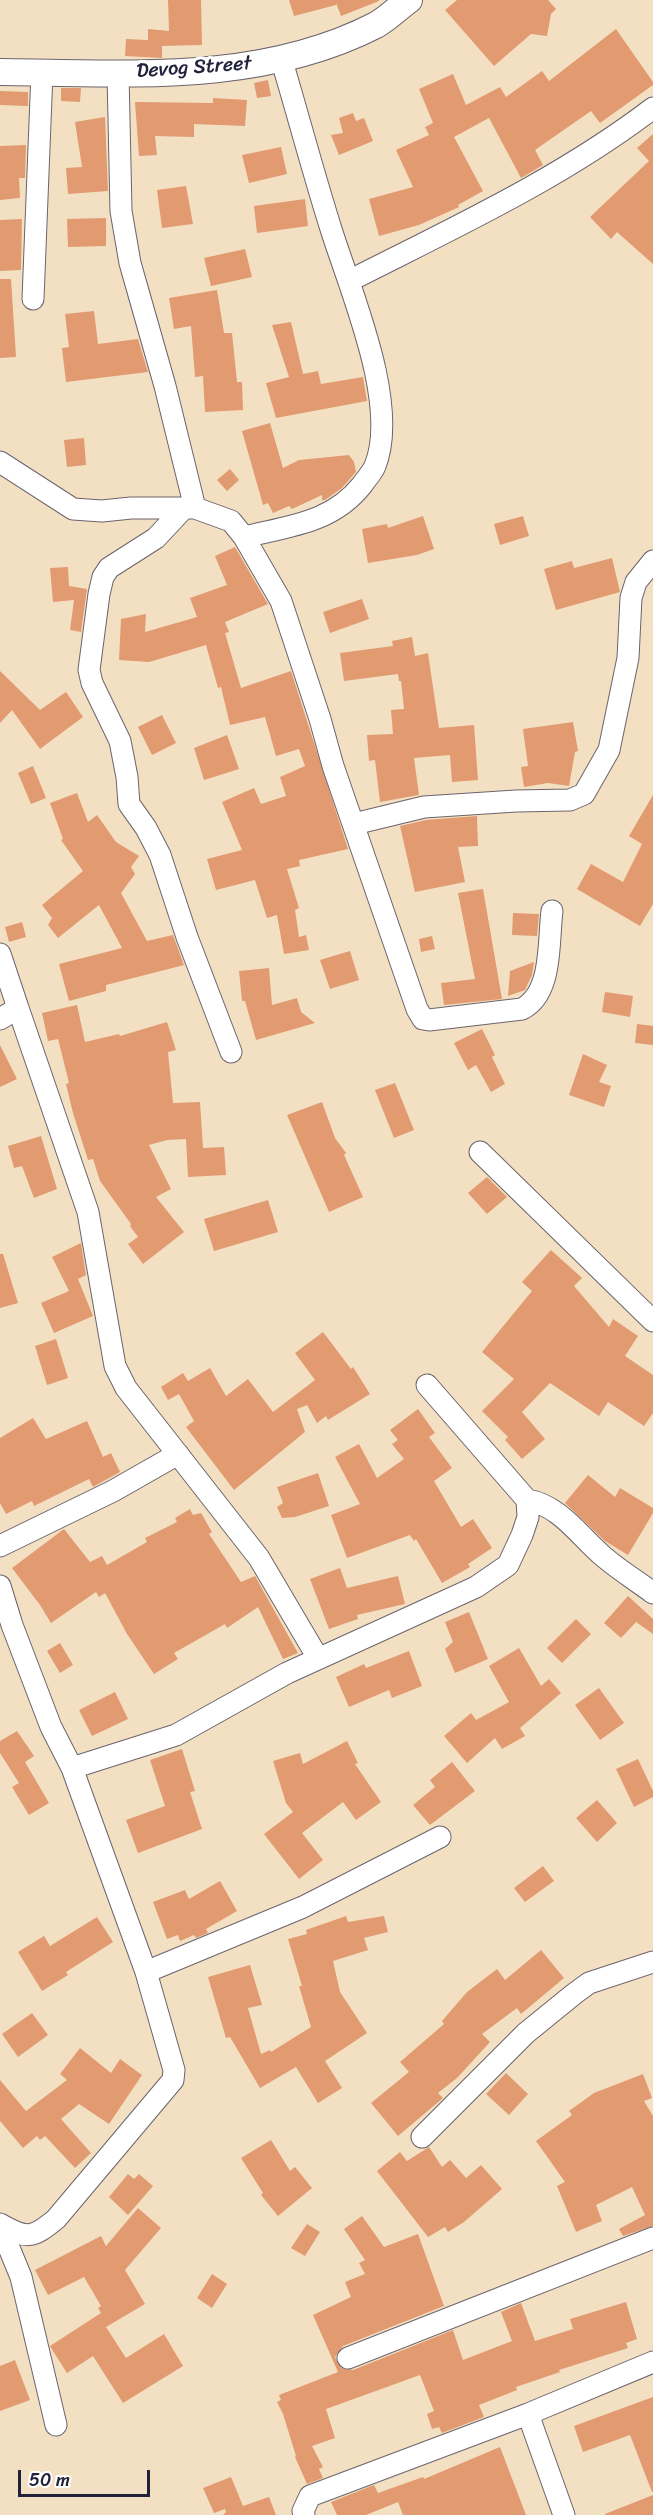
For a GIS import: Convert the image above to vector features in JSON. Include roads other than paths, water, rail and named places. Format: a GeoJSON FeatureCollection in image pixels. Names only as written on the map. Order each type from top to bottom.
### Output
{"type":"FeatureCollection","features":[{"type":"Feature","properties":{"kind":"street","name":"Devog Street"},"geometry":{"type":"LineString","coordinates":[[0,72],[178,73],[239,68],[309,51],[377,24],[409,0]]}},
{"type":"Feature","properties":{"kind":"street"},"geometry":{"type":"LineString","coordinates":[[244,537],[307,522],[326,515],[349,501],[375,468],[382,442],[382,414],[365,327],[332,230],[281,58]]}},
{"type":"Feature","properties":{"kind":"street"},"geometry":{"type":"LineString","coordinates":[[33,299],[42,72]]}},
{"type":"Feature","properties":{"kind":"street"},"geometry":{"type":"LineString","coordinates":[[118,73],[121,211],[130,263],[165,386],[190,508]]}},
{"type":"Feature","properties":{"kind":"street"},"geometry":{"type":"LineString","coordinates":[[349,281],[529,190],[613,138],[653,108]]}},
{"type":"Feature","properties":{"kind":"street"},"geometry":{"type":"LineString","coordinates":[[0,462],[73,509],[102,511],[131,508],[190,508],[231,521],[244,537],[281,601],[354,824],[417,1009],[423,1019],[522,1009],[529,1005],[538,996],[544,983],[552,911]]}},
{"type":"Feature","properties":{"kind":"street"},"geometry":{"type":"LineString","coordinates":[[190,508],[156,538],[109,568],[99,594],[89,670],[92,683],[120,741],[127,777],[129,804],[146,828],[160,855],[187,937],[231,1052]]}},
{"type":"Feature","properties":{"kind":"street"},"geometry":{"type":"LineString","coordinates":[[354,824],[424,807],[570,800],[584,794],[609,750],[628,658],[631,598],[636,582],[653,561]]}},
{"type":"Feature","properties":{"kind":"street"},"geometry":{"type":"LineString","coordinates":[[0,954],[9,1013],[88,1212],[116,1366],[126,1388],[259,1558],[318,1658]]}},
{"type":"Feature","properties":{"kind":"street"},"geometry":{"type":"LineString","coordinates":[[480,1152],[653,1321]]}},
{"type":"Feature","properties":{"kind":"street"},"geometry":{"type":"LineString","coordinates":[[72,1768],[177,1735],[287,1673],[476,1587],[508,1565],[528,1517],[527,1500],[427,1385]]}},
{"type":"Feature","properties":{"kind":"street"},"geometry":{"type":"LineString","coordinates":[[0,1546],[113,1491],[178,1454]]}},
{"type":"Feature","properties":{"kind":"street"},"geometry":{"type":"LineString","coordinates":[[527,1500],[540,1502],[556,1511],[604,1557],[653,1593]]}},
{"type":"Feature","properties":{"kind":"street"},"geometry":{"type":"LineString","coordinates":[[0,1586],[12,1625],[51,1727],[72,1768],[146,1972],[174,2070],[173,2080],[106,2162],[47,2227],[30,2235],[20,2236],[0,2225]]}},
{"type":"Feature","properties":{"kind":"street"},"geometry":{"type":"LineString","coordinates":[[146,1972],[303,1907],[440,1837]]}},
{"type":"Feature","properties":{"kind":"street"},"geometry":{"type":"LineString","coordinates":[[422,2137],[526,2032],[574,1994],[589,1983],[653,1962]]}},
{"type":"Feature","properties":{"kind":"street"},"geometry":{"type":"LineString","coordinates":[[0,2225],[21,2277],[56,2425]]}},
{"type":"Feature","properties":{"kind":"street"},"geometry":{"type":"LineString","coordinates":[[348,2358],[653,2238]]}},
{"type":"Feature","properties":{"kind":"street"},"geometry":{"type":"LineString","coordinates":[[304,2515],[303,2511],[310,2496],[528,2414],[653,2362]]}},
{"type":"Feature","properties":{"kind":"street"},"geometry":{"type":"LineString","coordinates":[[528,2414],[564,2515]]}}]}
